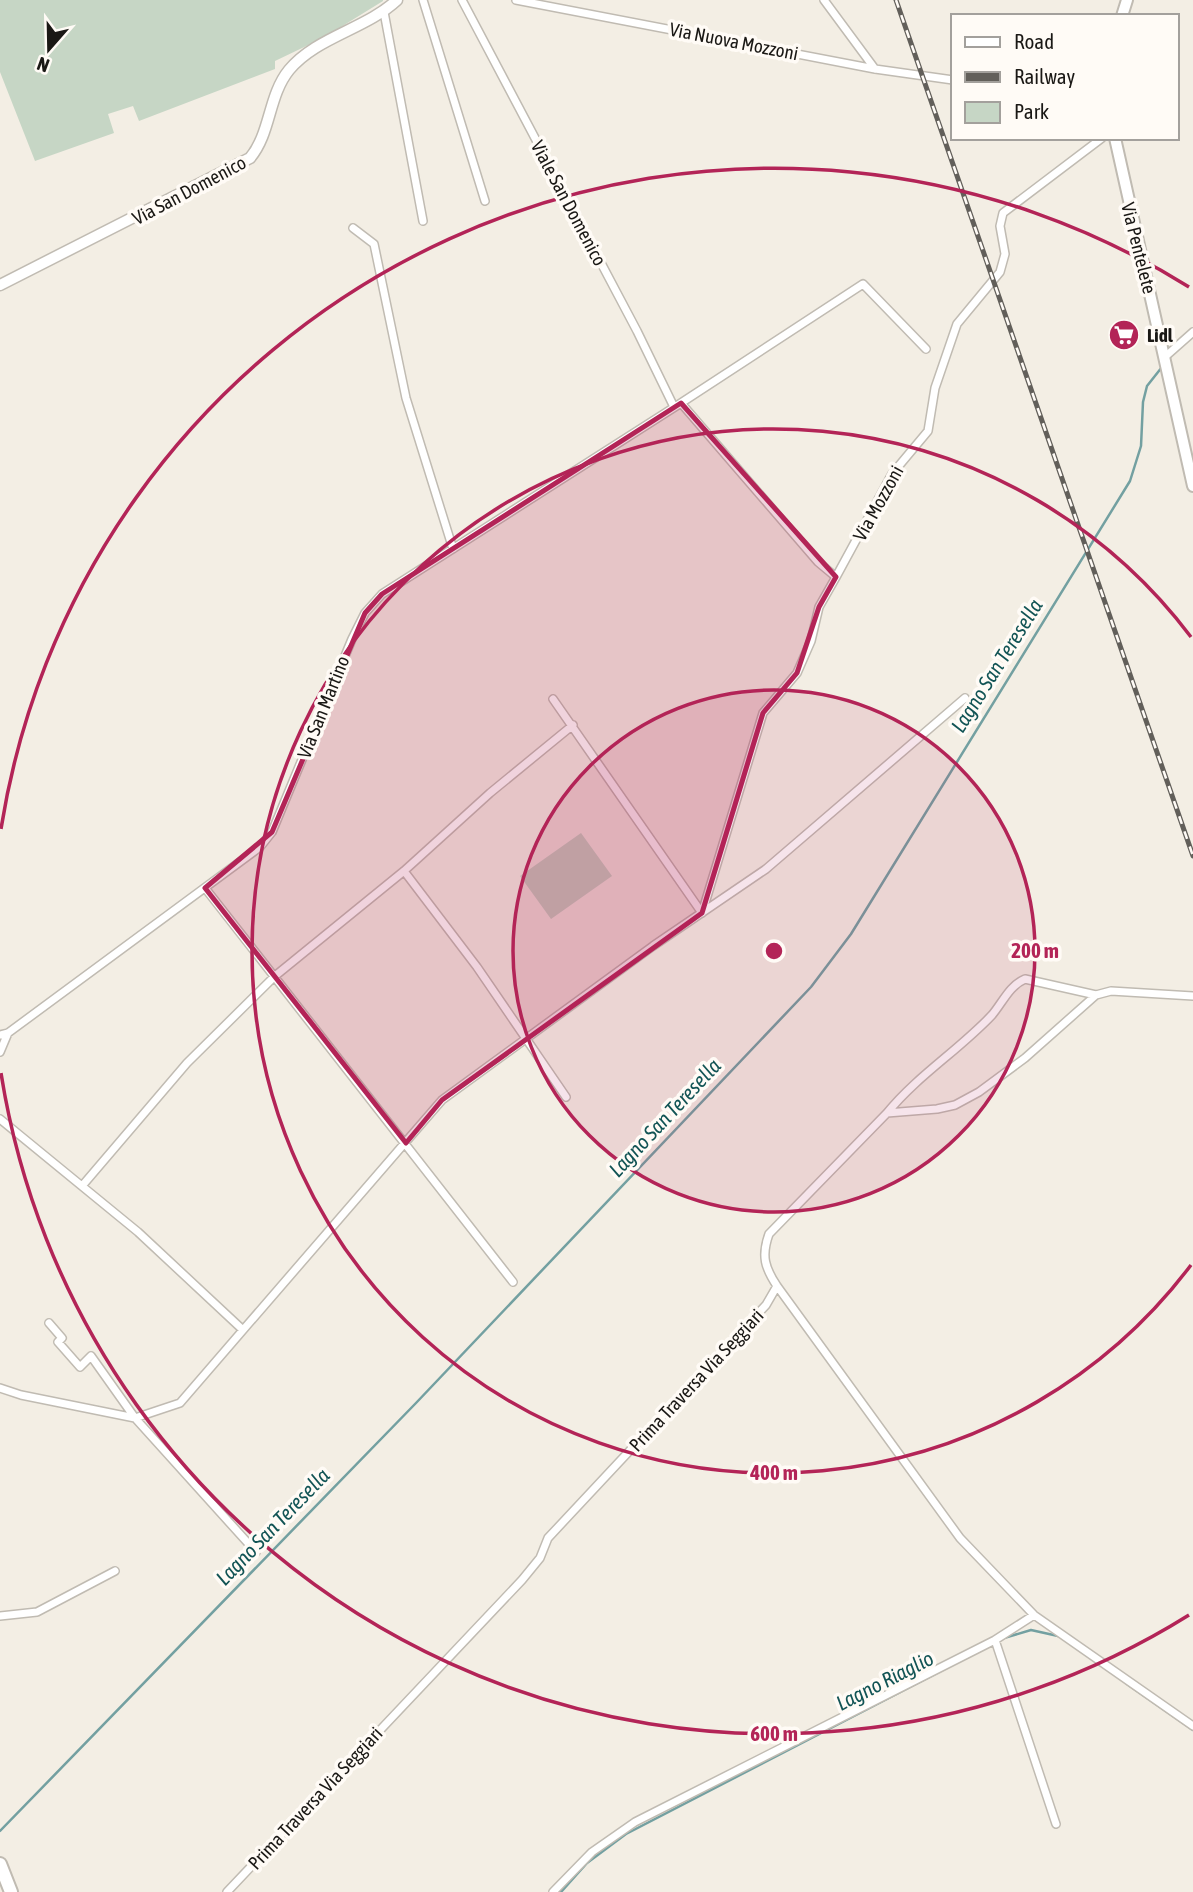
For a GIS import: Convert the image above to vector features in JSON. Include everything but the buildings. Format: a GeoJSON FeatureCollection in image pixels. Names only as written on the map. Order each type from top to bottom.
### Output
{"type":"FeatureCollection","features":[{"type":"Feature","properties":{"kind":"highway"},"geometry":{"type":"LineString","coordinates":[[0,1864],[10,1892]]}},
{"type":"Feature","properties":{"kind":"main road","name":"Via Pentelete"},"geometry":{"type":"LineString","coordinates":[[1115,140],[1126,197],[1166,356],[1193,486]]}},
{"type":"Feature","properties":{"kind":"street","name":"Via San Domenico"},"geometry":{"type":"LineString","coordinates":[[0,285],[250,158],[263,138],[280,85],[300,59],[384,12],[397,0]]}},
{"type":"Feature","properties":{"kind":"street"},"geometry":{"type":"LineString","coordinates":[[423,0],[485,201]]}},
{"type":"Feature","properties":{"kind":"street","name":"Viale San Domenico"},"geometry":{"type":"LineString","coordinates":[[462,0],[677,405]]}},
{"type":"Feature","properties":{"kind":"street","name":"Via Nuova Mozzoni"},"geometry":{"type":"LineString","coordinates":[[516,0],[875,69],[951,80]]}},
{"type":"Feature","properties":{"kind":"street"},"geometry":{"type":"LineString","coordinates":[[824,0],[875,69]]}},
{"type":"Feature","properties":{"kind":"street"},"geometry":{"type":"LineString","coordinates":[[384,12],[423,221]]}},
{"type":"Feature","properties":{"kind":"street","name":"Via Mozzoni"},"geometry":{"type":"LineString","coordinates":[[702,912],[763,712],[797,673],[811,641],[818,607],[892,474],[928,430],[935,388],[957,324],[1000,272],[1005,254],[1000,226],[1003,213],[1099,140]]}},
{"type":"Feature","properties":{"kind":"street"},"geometry":{"type":"LineString","coordinates":[[353,228],[374,244],[406,398],[453,549]]}},
{"type":"Feature","properties":{"kind":"street","name":"Via San Martino"},"geometry":{"type":"LineString","coordinates":[[4,1034],[260,847],[272,832],[352,639],[365,613],[382,594],[863,284],[926,349]]}},
{"type":"Feature","properties":{"kind":"street"},"geometry":{"type":"LineString","coordinates":[[1166,356],[1193,332]]}},
{"type":"Feature","properties":{"kind":"street"},"geometry":{"type":"LineString","coordinates":[[677,405],[818,562],[836,577]]}},
{"type":"Feature","properties":{"kind":"street"},"geometry":{"type":"LineString","coordinates":[[0,1388],[21,1395],[135,1418],[180,1403],[442,1100],[524,1037],[766,870],[965,698]]}},
{"type":"Feature","properties":{"kind":"street"},"geometry":{"type":"LineString","coordinates":[[554,699],[654,848],[702,912]]}},
{"type":"Feature","properties":{"kind":"street"},"geometry":{"type":"LineString","coordinates":[[82,1186],[187,1063],[275,975],[404,871],[489,793],[573,725]]}},
{"type":"Feature","properties":{"kind":"street"},"geometry":{"type":"LineString","coordinates":[[404,871],[566,1097]]}},
{"type":"Feature","properties":{"kind":"street"},"geometry":{"type":"LineString","coordinates":[[205,888],[513,1282]]}},
{"type":"Feature","properties":{"kind":"street"},"geometry":{"type":"LineString","coordinates":[[1096,995],[1025,979],[1017,983],[992,1015],[900,1097],[769,1234],[764,1250],[764,1262],[777,1286],[960,1538],[1034,1615],[1193,1726]]}},
{"type":"Feature","properties":{"kind":"street"},"geometry":{"type":"LineString","coordinates":[[887,1113],[955,1105],[979,1092],[1025,1058],[1096,995],[1111,991],[1193,996]]}},
{"type":"Feature","properties":{"kind":"street"},"geometry":{"type":"LineString","coordinates":[[0,1052],[4,1034]]}},
{"type":"Feature","properties":{"kind":"street"},"geometry":{"type":"LineString","coordinates":[[0,1119],[138,1232],[243,1330]]}},
{"type":"Feature","properties":{"kind":"street","name":"Prima Traversa Via Seggiari"},"geometry":{"type":"LineString","coordinates":[[227,1892],[522,1580],[540,1558],[553,1532],[766,1305],[777,1286]]}},
{"type":"Feature","properties":{"kind":"street"},"geometry":{"type":"LineString","coordinates":[[49,1324],[62,1338],[58,1342],[80,1367],[91,1356],[135,1418],[257,1552]]}},
{"type":"Feature","properties":{"kind":"street"},"geometry":{"type":"LineString","coordinates":[[0,1616],[37,1612],[115,1572]]}},
{"type":"Feature","properties":{"kind":"street"},"geometry":{"type":"LineString","coordinates":[[553,1892],[592,1852],[635,1822],[995,1640],[1034,1615]]}},
{"type":"Feature","properties":{"kind":"street"},"geometry":{"type":"LineString","coordinates":[[995,1640],[1056,1824]]}},
{"type":"Feature","properties":{"kind":"highlighted area"},"geometry":{"type":"Polygon","coordinates":[[[681,403],[836,577],[819,607],[797,673],[763,713],[702,913],[442,1100],[406,1143],[205,888],[272,832],[365,613],[382,594],[681,403]]]}},
{"type":"Feature","properties":{"kind":"green space"},"geometry":{"type":"Polygon","coordinates":[[[0,0],[383,1],[323,38],[275,61],[275,69],[139,121],[133,106],[108,114],[114,133],[35,161],[0,72],[0,0]]]}},
{"type":"Feature","properties":{"kind":"green space"},"geometry":{"type":"Polygon","coordinates":[[[581,833],[612,876],[551,919],[520,876],[581,833]]]}},
{"type":"Feature","properties":{"kind":"waterway","name":"Lagno San Teresella"},"geometry":{"type":"LineString","coordinates":[[0,1831],[416,1403],[811,987],[851,934],[1130,481],[1141,446],[1143,402],[1147,386],[1162,367]]}},
{"type":"Feature","properties":{"kind":"waterway","name":"Lagno Riaglio"},"geometry":{"type":"LineString","coordinates":[[1004,1638],[1031,1630],[1058,1636]]}},
{"type":"Feature","properties":{"kind":"waterway","name":"Lagno Riaglio"},"geometry":{"type":"LineString","coordinates":[[561,1892],[587,1863],[626,1834],[970,1656]]}},
{"type":"Feature","properties":{"kind":"waterway","name":"Lagno Riaglio"},"geometry":{"type":"LineString","coordinates":[[1127,1684],[1193,1730]]}},
{"type":"Feature","properties":{"kind":"railway"},"geometry":{"type":"LineString","coordinates":[[896,0],[1193,856]]}},
{"type":"Feature","properties":{"kind":"place","name":"Lidl"},"geometry":{"type":"Point","coordinates":[1124,335]}}]}
